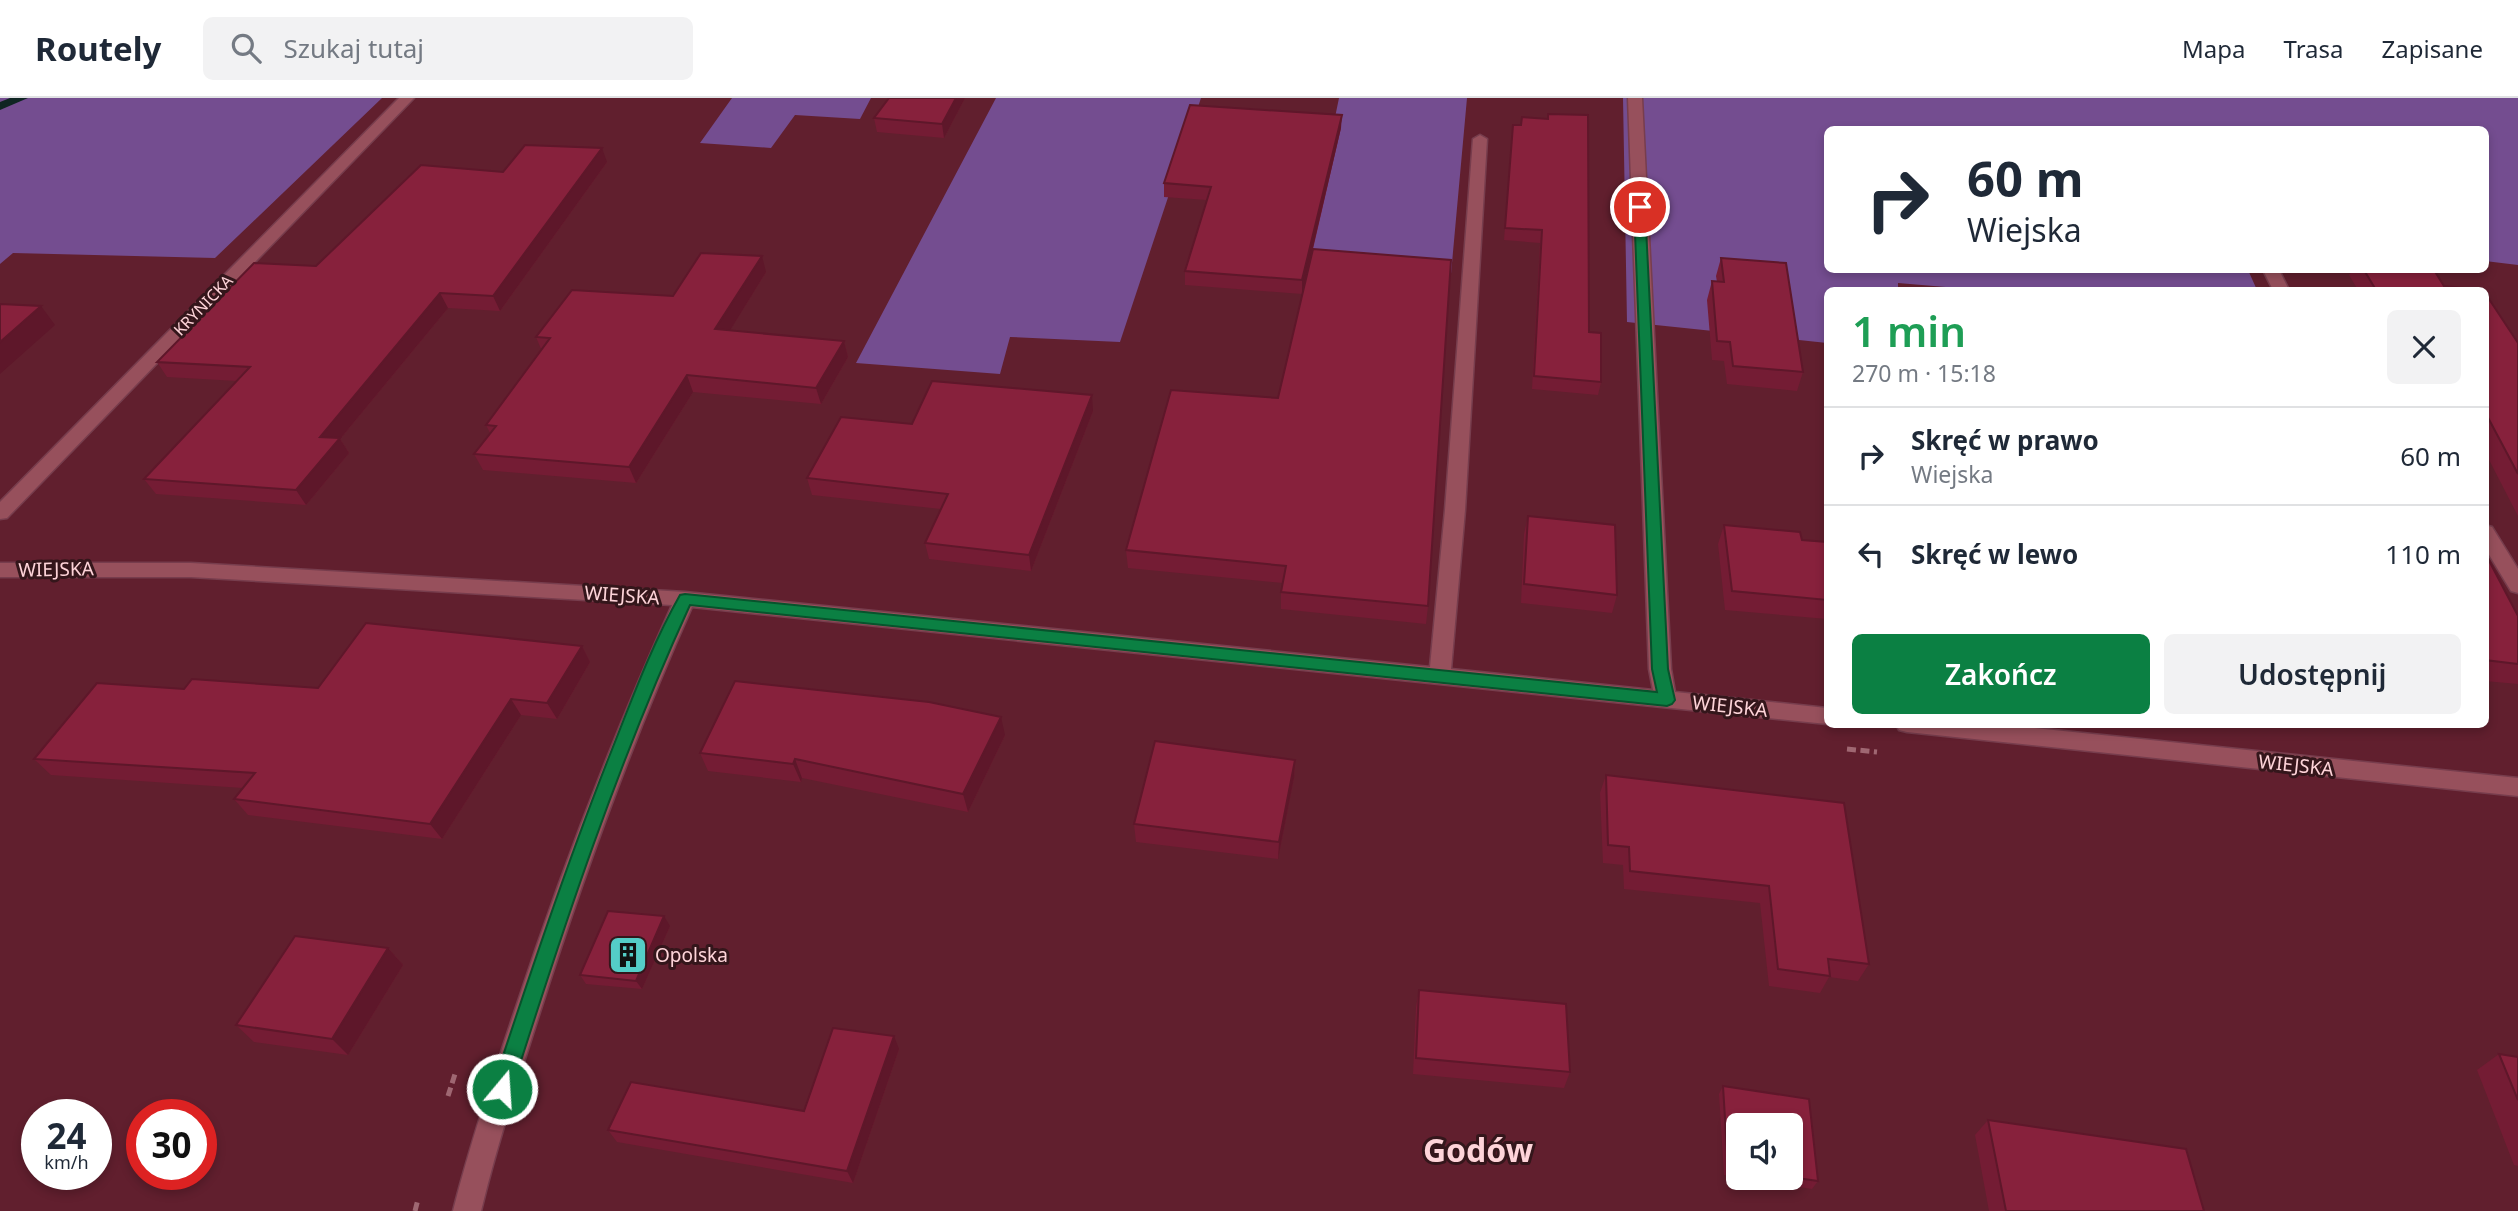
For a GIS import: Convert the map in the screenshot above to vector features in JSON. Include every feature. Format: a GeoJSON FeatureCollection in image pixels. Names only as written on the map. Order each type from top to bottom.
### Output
{"type":"FeatureCollection","features":[{"type":"Feature","properties":{"kind":"street","name":"KRYNICKA"},"geometry":{"type":"LineString","coordinates":[[0,513],[407,98]]}},
{"type":"Feature","properties":{"kind":"street"},"geometry":{"type":"LineString","coordinates":[[1635,98],[1660,669],[1667,700]]}},
{"type":"Feature","properties":{"kind":"street"},"geometry":{"type":"LineString","coordinates":[[1440,677],[1455,510],[1480,139]]}},
{"type":"Feature","properties":{"kind":"street"},"geometry":{"type":"LineString","coordinates":[[2489,539],[2518,586]]}},
{"type":"Feature","properties":{"kind":"street","name":"WIEJSKA"},"geometry":{"type":"LineString","coordinates":[[0,570],[191,570],[685,599],[1824,716]]}},
{"type":"Feature","properties":{"kind":"street"},"geometry":{"type":"LineString","coordinates":[[467,1211],[477,1168],[552,933],[647,682],[685,599]]}},
{"type":"Feature","properties":{"kind":"street","name":"WIEJSKA"},"geometry":{"type":"LineString","coordinates":[[1945,728],[2518,788]]}},
{"type":"Feature","properties":{"kind":"path"},"geometry":{"type":"LineString","coordinates":[[444,1109],[456,1071]]}},
{"type":"Feature","properties":{"kind":"path"},"geometry":{"type":"LineString","coordinates":[[415,1211],[422,1185]]}},
{"type":"Feature","properties":{"kind":"shaded area"},"geometry":{"type":"Polygon","coordinates":[[[0,98],[382,98],[215,258],[13,253],[0,264],[0,98]]]}},
{"type":"Feature","properties":{"kind":"shaded area"},"geometry":{"type":"Polygon","coordinates":[[[732,98],[871,98],[860,119],[795,115],[771,148],[700,143],[732,98]]]}},
{"type":"Feature","properties":{"kind":"shaded area"},"geometry":{"type":"Polygon","coordinates":[[[996,98],[1201,98],[1120,342],[1010,337],[1000,374],[856,363],[996,98]]]}},
{"type":"Feature","properties":{"kind":"shaded area"},"geometry":{"type":"Polygon","coordinates":[[[1339,98],[1467,98],[1451,274],[1305,263],[1339,98]]]}},
{"type":"Feature","properties":{"kind":"shaded area"},"geometry":{"type":"Polygon","coordinates":[[[1623,98],[2518,98],[2518,265],[2489,261],[2489,126],[1824,126],[1824,273],[2249,273],[2256,287],[1945,287],[1898,283],[1898,287],[1824,287],[1824,343],[1627,322],[1623,98]]]}},
{"type":"Feature","properties":{"kind":"building"},"geometry":{"type":"Polygon","coordinates":[[[889,98],[956,98],[942,124],[874,118],[889,98]]]}},
{"type":"Feature","properties":{"kind":"building"},"geometry":{"type":"Polygon","coordinates":[[[1190,105],[1342,115],[1302,280],[1185,271],[1211,187],[1164,183],[1190,105]]]}},
{"type":"Feature","properties":{"kind":"building"},"geometry":{"type":"Polygon","coordinates":[[[1548,114],[1588,115],[1589,332],[1601,333],[1601,382],[1534,376],[1542,230],[1505,228],[1513,125],[1521,125],[1522,117],[1548,119],[1548,114]]]}},
{"type":"Feature","properties":{"kind":"building"},"geometry":{"type":"Polygon","coordinates":[[[525,145],[602,148],[493,296],[440,293],[320,437],[340,438],[296,490],[144,479],[250,367],[157,362],[254,263],[316,266],[421,165],[503,172],[525,145]]]}},
{"type":"Feature","properties":{"kind":"building"},"geometry":{"type":"Polygon","coordinates":[[[1313,249],[1451,260],[1428,606],[1281,592],[1286,566],[1126,550],[1171,390],[1278,398],[1313,249]]]}},
{"type":"Feature","properties":{"kind":"building"},"geometry":{"type":"Polygon","coordinates":[[[701,253],[762,256],[715,329],[844,341],[816,388],[687,375],[629,467],[474,454],[496,426],[486,425],[550,338],[536,337],[572,290],[673,296],[701,253]]]}},
{"type":"Feature","properties":{"kind":"building"},"geometry":{"type":"Polygon","coordinates":[[[1721,258],[1786,263],[1803,372],[1733,366],[1730,342],[1717,341],[1712,281],[1724,282],[1721,258]]]}},
{"type":"Feature","properties":{"kind":"building"},"geometry":{"type":"Polygon","coordinates":[[[2366,273],[2436,273],[2444,286],[2454,287],[2374,287],[2366,273]]]}},
{"type":"Feature","properties":{"kind":"building"},"geometry":{"type":"Polygon","coordinates":[[[2489,299],[2518,343],[2518,474],[2489,420],[2489,299]]]}},
{"type":"Feature","properties":{"kind":"building"},"geometry":{"type":"Polygon","coordinates":[[[0,304],[41,306],[0,342],[0,304]]]}},
{"type":"Feature","properties":{"kind":"building"},"geometry":{"type":"Polygon","coordinates":[[[932,381],[1092,395],[1029,555],[925,543],[948,494],[807,478],[841,417],[912,424],[932,381]]]}},
{"type":"Feature","properties":{"kind":"building"},"geometry":{"type":"Polygon","coordinates":[[[1528,516],[1615,525],[1617,595],[1524,584],[1528,516]]]}},
{"type":"Feature","properties":{"kind":"building"},"geometry":{"type":"Polygon","coordinates":[[[1724,525],[1800,532],[1802,540],[1824,542],[1824,600],[1732,591],[1724,525]]]}},
{"type":"Feature","properties":{"kind":"building"},"geometry":{"type":"Polygon","coordinates":[[[2489,561],[2518,616],[2518,664],[2489,660],[2489,561]]]}},
{"type":"Feature","properties":{"kind":"building"},"geometry":{"type":"Polygon","coordinates":[[[366,623],[582,646],[547,703],[511,699],[430,824],[234,799],[255,773],[34,759],[97,683],[184,689],[192,679],[318,688],[366,623]]]}},
{"type":"Feature","properties":{"kind":"building"},"geometry":{"type":"Polygon","coordinates":[[[735,681],[929,702],[1001,717],[963,794],[795,759],[793,764],[700,753],[735,681]]]}},
{"type":"Feature","properties":{"kind":"building"},"geometry":{"type":"Polygon","coordinates":[[[1155,741],[1295,760],[1279,842],[1134,824],[1155,741]]]}},
{"type":"Feature","properties":{"kind":"building"},"geometry":{"type":"Polygon","coordinates":[[[1606,775],[1844,803],[1869,964],[1828,959],[1830,976],[1778,969],[1769,886],[1630,871],[1629,847],[1608,845],[1606,775]]]}},
{"type":"Feature","properties":{"kind":"building","name":"Opolska"},"geometry":{"type":"Polygon","coordinates":[[[608,911],[664,916],[636,981],[580,975],[608,911]]]}},
{"type":"Feature","properties":{"kind":"building"},"geometry":{"type":"Polygon","coordinates":[[[295,936],[388,948],[332,1039],[236,1025],[295,936]]]}},
{"type":"Feature","properties":{"kind":"building"},"geometry":{"type":"Polygon","coordinates":[[[1419,990],[1566,1004],[1570,1072],[1416,1058],[1419,990]]]}},
{"type":"Feature","properties":{"kind":"building"},"geometry":{"type":"Polygon","coordinates":[[[833,1028],[894,1036],[847,1171],[608,1130],[631,1082],[804,1111],[833,1028]]]}},
{"type":"Feature","properties":{"kind":"building"},"geometry":{"type":"Polygon","coordinates":[[[2499,1054],[2518,1057],[2518,1100],[2499,1054]]]}},
{"type":"Feature","properties":{"kind":"building"},"geometry":{"type":"Polygon","coordinates":[[[1723,1086],[1809,1099],[1818,1181],[1803,1179],[1803,1113],[1726,1113],[1726,1135],[1723,1086]]]}},
{"type":"Feature","properties":{"kind":"building"},"geometry":{"type":"Polygon","coordinates":[[[1988,1120],[2186,1149],[2204,1211],[2006,1211],[1988,1120]]]}},
{"type":"Feature","properties":{"kind":"waterway"},"geometry":{"type":"LineString","coordinates":[[0,106],[22,98]]}},
{"type":"Feature","properties":{"kind":"place","name":"Opolska"},"geometry":{"type":"Point","coordinates":[628,955]}},
{"type":"Feature","properties":{"kind":"district","name":"Godów"},"geometry":{"type":"Point","coordinates":[1478,1151]}},
{"type":"Feature","properties":{"kind":"route"},"geometry":{"type":"LineString","coordinates":[[502,1089],[552,933],[592,823],[647,682],[685,599],[1667,700],[1660,669],[1640,207]]}}]}
